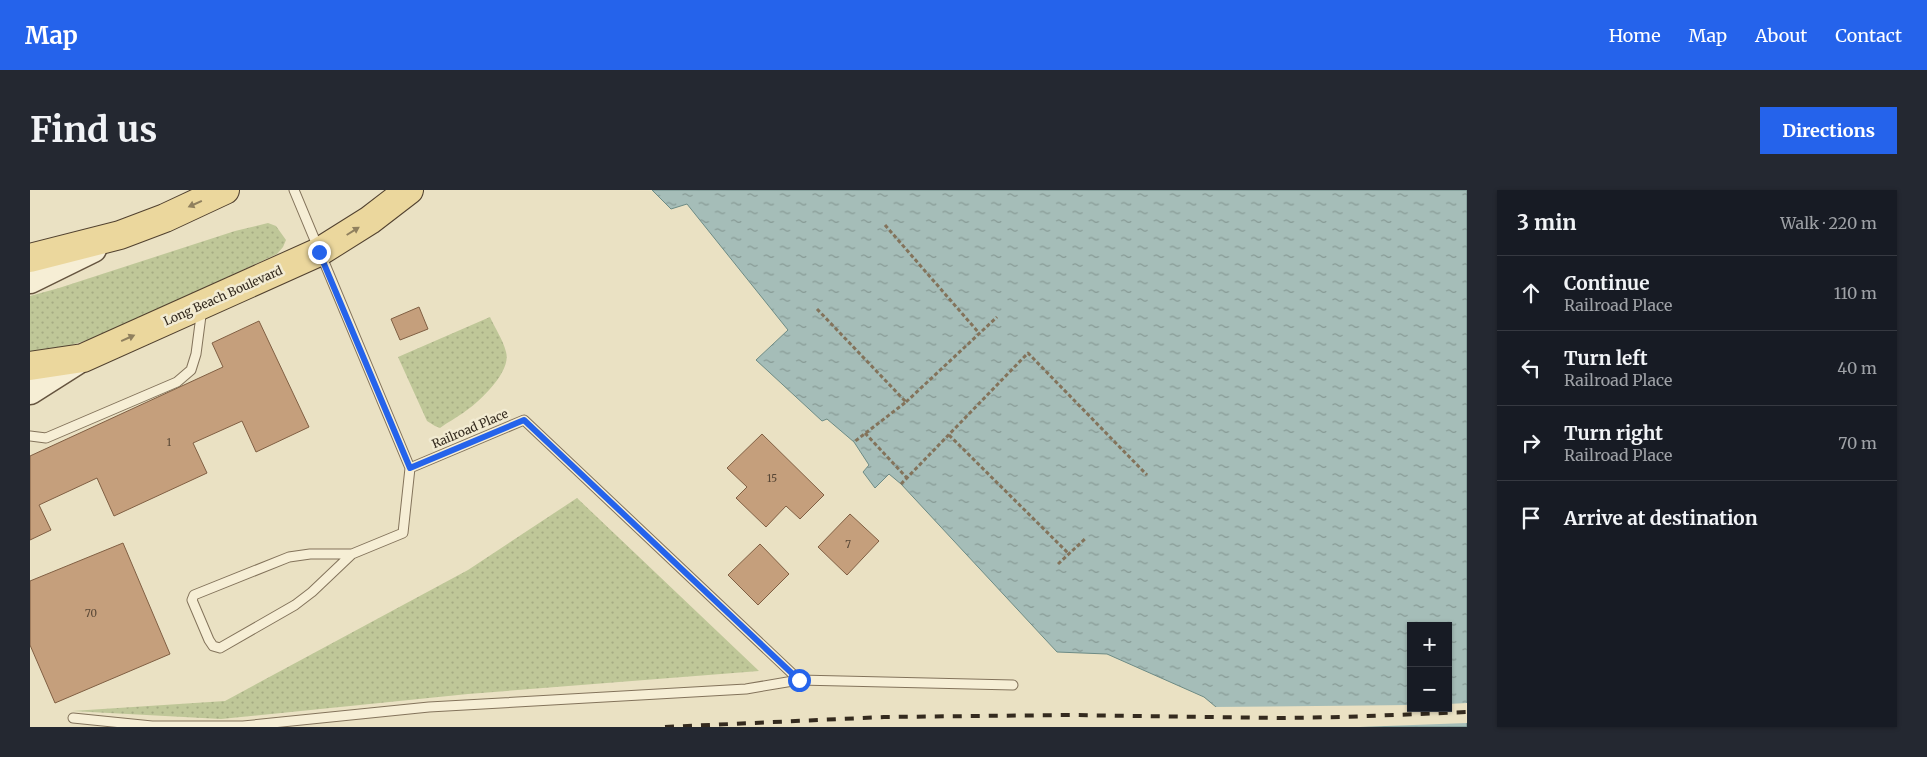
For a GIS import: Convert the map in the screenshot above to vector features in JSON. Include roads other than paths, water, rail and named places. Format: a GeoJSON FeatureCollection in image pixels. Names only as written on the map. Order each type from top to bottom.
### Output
{"type":"FeatureCollection","features":[{"type":"Feature","properties":{"kind":"main road"},"geometry":{"type":"LineString","coordinates":[[30,280],[120,235],[165,218],[225,190]]}},
{"type":"Feature","properties":{"kind":"main road","name":"Long Beach Boulevard"},"geometry":{"type":"LineString","coordinates":[[30,391],[83,358],[319,252],[370,220],[409,190]]}},
{"type":"Feature","properties":{"kind":"main road"},"geometry":{"type":"LineString","coordinates":[[30,258],[120,235]]}},
{"type":"Feature","properties":{"kind":"main road"},"geometry":{"type":"LineString","coordinates":[[30,366],[83,358]]}},
{"type":"Feature","properties":{"kind":"lane"},"geometry":{"type":"LineString","coordinates":[[294,190],[410,468],[403,533],[352,554],[312,592],[295,605],[220,648],[213,646],[209,640],[192,600],[194,595],[201,590],[289,557],[310,554],[352,554]]}},
{"type":"Feature","properties":{"kind":"lane"},"geometry":{"type":"LineString","coordinates":[[30,436],[46,438],[177,382],[191,370],[196,354],[203,305]]}},
{"type":"Feature","properties":{"kind":"lane","name":"Railroad Place"},"geometry":{"type":"LineString","coordinates":[[410,468],[524,420],[799,680]]}},
{"type":"Feature","properties":{"kind":"lane"},"geometry":{"type":"LineString","coordinates":[[73,718],[152,726],[243,726],[429,707],[746,689],[799,680],[1013,686]]}},
{"type":"Feature","properties":{"kind":"water"},"geometry":{"type":"Polygon","coordinates":[[[652,190],[1467,190],[1467,727],[1240,727],[1204,697],[1107,654],[1057,652],[901,484],[889,474],[875,488],[863,472],[869,465],[854,442],[827,419],[822,421],[756,360],[788,330],[687,204],[671,209],[652,190]]]}},
{"type":"Feature","properties":{"kind":"railway"},"geometry":{"type":"LineString","coordinates":[[665,727],[884,717],[1070,715],[1282,718],[1467,712]]}}]}
